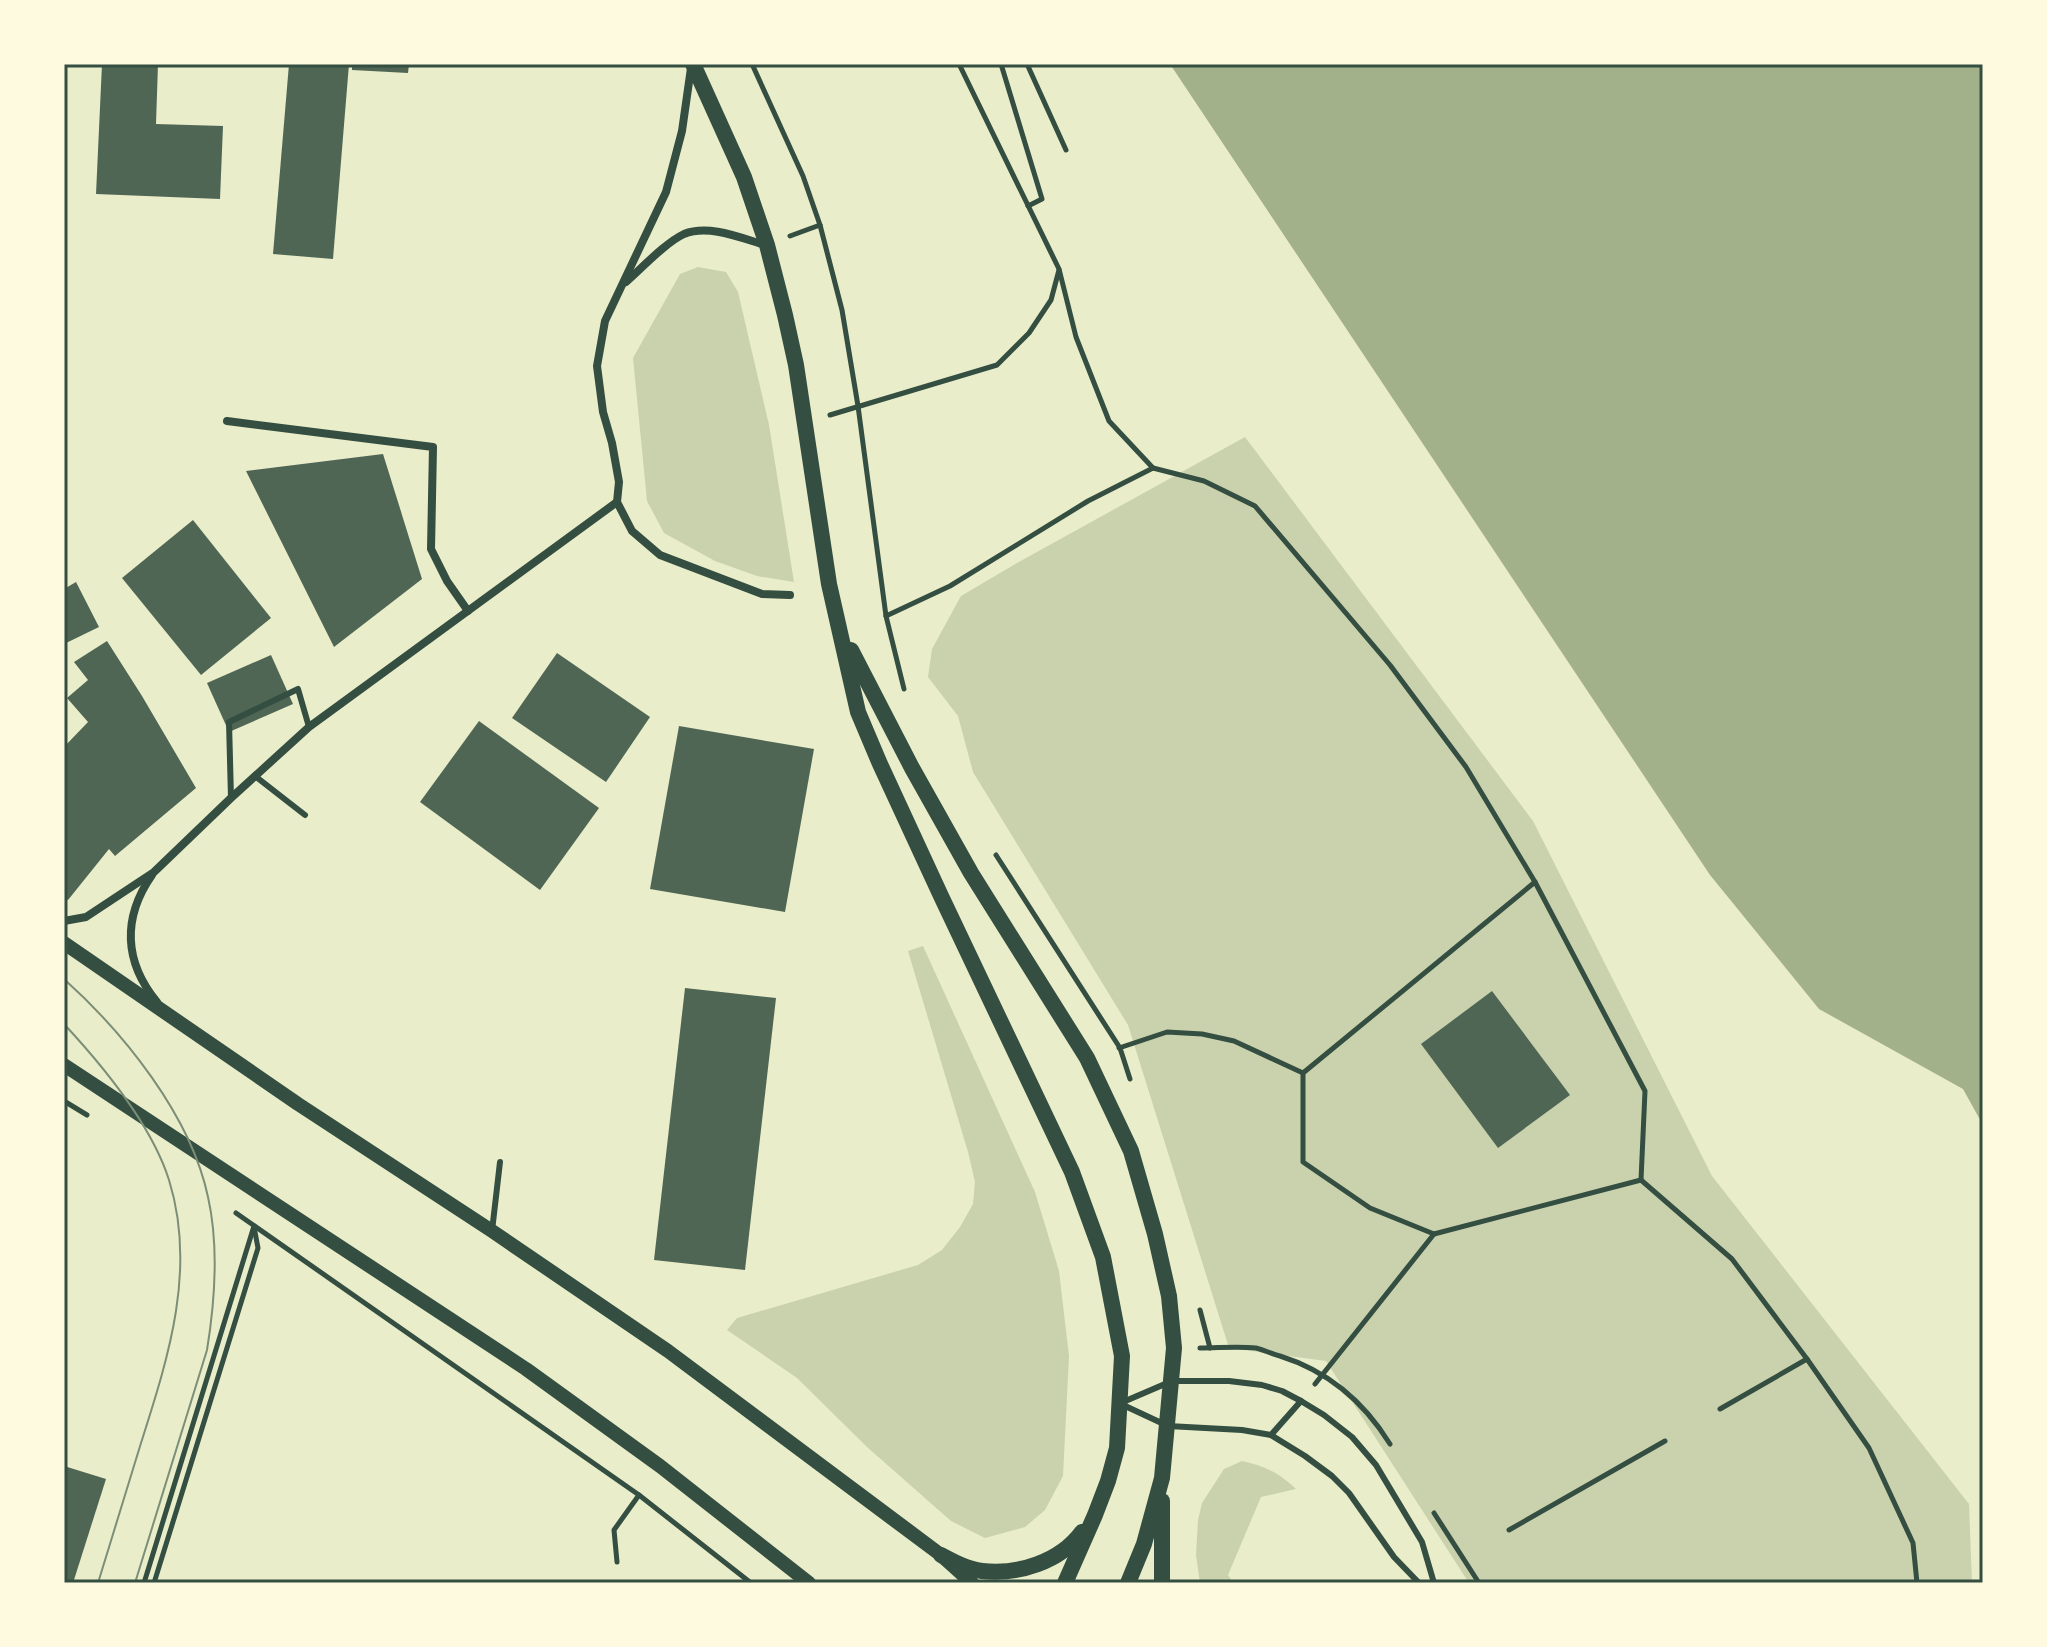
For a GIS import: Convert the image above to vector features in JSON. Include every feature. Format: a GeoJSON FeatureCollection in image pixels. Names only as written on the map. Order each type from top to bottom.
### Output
{"type":"FeatureCollection","features":[{"type":"Feature","properties":{"kind":"main road"},"geometry":{"type":"LineString","coordinates":[[693,64],[744,177],[767,245],[796,365],[829,584],[858,712],[1072,1172],[1103,1257],[1122,1356],[1117,1448],[1095,1515],[1065,1583]]}},
{"type":"Feature","properties":{"kind":"main road"},"geometry":{"type":"LineString","coordinates":[[838,624],[912,768],[971,873],[1087,1058],[1131,1151],[1169,1296],[1174,1348],[1162,1478],[1162,1583]]}},
{"type":"Feature","properties":{"kind":"main road"},"geometry":{"type":"LineString","coordinates":[[1128,1583],[1144,1544],[1162,1478]]}},
{"type":"Feature","properties":{"kind":"main road"},"geometry":{"type":"LineString","coordinates":[[941,1555],[981,1571],[1021,1568],[1058,1556],[1076,1541],[1095,1515]]}},
{"type":"Feature","properties":{"kind":"street"},"geometry":{"type":"LineString","coordinates":[[693,64],[682,131],[666,192],[605,321],[597,366],[603,412],[619,482],[617,502],[632,531],[660,555],[762,594],[790,595]]}},
{"type":"Feature","properties":{"kind":"street"},"geometry":{"type":"LineString","coordinates":[[622,285],[685,234],[703,231],[724,233],[767,245]]}},
{"type":"Feature","properties":{"kind":"street"},"geometry":{"type":"LineString","coordinates":[[227,421],[433,447],[431,549],[447,581],[468,611]]}},
{"type":"Feature","properties":{"kind":"street"},"geometry":{"type":"LineString","coordinates":[[64,921],[86,917],[154,872],[309,727],[617,502]]}},
{"type":"Feature","properties":{"kind":"street"},"geometry":{"type":"LineString","coordinates":[[154,872],[141,891],[132,913],[131,948],[142,980],[166,1012]]}},
{"type":"Feature","properties":{"kind":"street"},"geometry":{"type":"LineString","coordinates":[[64,943],[298,1104],[668,1351],[941,1555],[972,1583]]}},
{"type":"Feature","properties":{"kind":"street"},"geometry":{"type":"LineString","coordinates":[[64,1065],[526,1369],[660,1466],[809,1583]]}},
{"type":"Feature","properties":{"kind":"lane"},"geometry":{"type":"LineString","coordinates":[[231,798],[229,722],[298,689],[309,727]]}},
{"type":"Feature","properties":{"kind":"lane"},"geometry":{"type":"LineString","coordinates":[[255,776],[305,815]]}},
{"type":"Feature","properties":{"kind":"lane"},"geometry":{"type":"LineString","coordinates":[[492,1231],[500,1162]]}},
{"type":"Feature","properties":{"kind":"lane"},"geometry":{"type":"LineString","coordinates":[[1120,1404],[1172,1381],[1229,1381],[1262,1385],[1301,1401],[1352,1437],[1376,1465],[1422,1542],[1434,1583]]}},
{"type":"Feature","properties":{"kind":"lane"},"geometry":{"type":"LineString","coordinates":[[1271,1435],[1301,1401]]}},
{"type":"Feature","properties":{"kind":"lane"},"geometry":{"type":"LineString","coordinates":[[1120,1404],[1168,1426],[1242,1430],[1271,1435],[1332,1476],[1349,1493],[1394,1557],[1419,1583]]}},
{"type":"Feature","properties":{"kind":"path"},"geometry":{"type":"LineString","coordinates":[[752,64],[803,176],[820,225],[842,310],[886,616],[904,688],[911,702]]}},
{"type":"Feature","properties":{"kind":"path"},"geometry":{"type":"LineString","coordinates":[[959,64],[1059,269],[1076,337],[1109,421],[1153,468],[1204,481],[1255,506],[1400,678],[1466,767],[1535,882],[1645,1091],[1641,1180]]}},
{"type":"Feature","properties":{"kind":"path"},"geometry":{"type":"LineString","coordinates":[[1001,64],[1042,199],[1028,206]]}},
{"type":"Feature","properties":{"kind":"path"},"geometry":{"type":"LineString","coordinates":[[1027,64],[1066,150]]}},
{"type":"Feature","properties":{"kind":"path"},"geometry":{"type":"LineString","coordinates":[[804,423],[997,365],[1029,333],[1051,300],[1059,269]]}},
{"type":"Feature","properties":{"kind":"path"},"geometry":{"type":"LineString","coordinates":[[886,616],[950,586],[1088,501],[1153,468]]}},
{"type":"Feature","properties":{"kind":"path"},"geometry":{"type":"LineString","coordinates":[[991,847],[1120,1048],[1135,1092]]}},
{"type":"Feature","properties":{"kind":"path"},"geometry":{"type":"LineString","coordinates":[[1303,1073],[1535,882]]}},
{"type":"Feature","properties":{"kind":"path"},"geometry":{"type":"LineString","coordinates":[[1087,1058],[1167,1032],[1202,1034],[1234,1041],[1303,1073]]}},
{"type":"Feature","properties":{"kind":"path"},"geometry":{"type":"LineString","coordinates":[[1303,1073],[1303,1162],[1370,1208],[1434,1234],[1641,1180]]}},
{"type":"Feature","properties":{"kind":"path"},"geometry":{"type":"LineString","coordinates":[[1641,1180],[1732,1259],[1869,1448],[1913,1543],[1917,1583]]}},
{"type":"Feature","properties":{"kind":"path"},"geometry":{"type":"LineString","coordinates":[[254,1226],[639,1495],[751,1583]]}},
{"type":"Feature","properties":{"kind":"path"},"geometry":{"type":"LineString","coordinates":[[144,1583],[254,1226]]}},
{"type":"Feature","properties":{"kind":"path"},"geometry":{"type":"LineString","coordinates":[[154,1583],[258,1248],[254,1226]]}},
{"type":"Feature","properties":{"kind":"path"},"geometry":{"type":"LineString","coordinates":[[1301,1401],[1434,1234]]}},
{"type":"Feature","properties":{"kind":"path"},"geometry":{"type":"LineString","coordinates":[[1198,1302],[1210,1348]]}},
{"type":"Feature","properties":{"kind":"path"},"geometry":{"type":"LineString","coordinates":[[1720,1409],[1807,1359]]}},
{"type":"Feature","properties":{"kind":"path"},"geometry":{"type":"LineString","coordinates":[[1509,1530],[1665,1441]]}},
{"type":"Feature","properties":{"kind":"path"},"geometry":{"type":"LineString","coordinates":[[619,1583],[614,1530],[639,1495]]}},
{"type":"Feature","properties":{"kind":"shaded area"},"geometry":{"type":"Polygon","coordinates":[[[1170,64],[1983,64],[1983,1125],[1963,1089],[1819,1009],[1710,875],[1170,64]]]}},
{"type":"Feature","properties":{"kind":"shaded area"},"geometry":{"type":"Polygon","coordinates":[[[698,267],[726,272],[738,292],[769,425],[794,582],[757,576],[715,561],[664,533],[647,501],[633,358],[680,274],[698,267]]]}},
{"type":"Feature","properties":{"kind":"shaded area"},"geometry":{"type":"Polygon","coordinates":[[[1245,437],[1533,821],[1712,1176],[1969,1504],[1972,1583],[1469,1583],[1326,1361],[1229,1348],[1128,1025],[973,772],[958,716],[928,677],[932,649],[961,596],[1245,437]]]}},
{"type":"Feature","properties":{"kind":"shaded area"},"geometry":{"type":"Polygon","coordinates":[[[923,946],[1035,1192],[1059,1271],[1069,1356],[1063,1476],[1045,1510],[1025,1527],[985,1538],[951,1521],[867,1447],[797,1378],[727,1330],[737,1318],[918,1265],[942,1250],[973,1204],[975,1182],[968,1152],[908,951],[923,946]]]}},
{"type":"Feature","properties":{"kind":"shaded area"},"geometry":{"type":"Polygon","coordinates":[[[1242,1461],[1271,1471],[1296,1489],[1261,1497],[1228,1575],[1233,1583],[1200,1583],[1196,1555],[1202,1503],[1224,1469],[1242,1461]]]}},
{"type":"Feature","properties":{"kind":"building"},"geometry":{"type":"Polygon","coordinates":[[[102,64],[158,64],[156,124],[223,126],[220,199],[96,194],[102,64]]]}},
{"type":"Feature","properties":{"kind":"building"},"geometry":{"type":"Polygon","coordinates":[[[289,64],[349,64],[333,259],[273,254],[289,64]]]}},
{"type":"Feature","properties":{"kind":"building"},"geometry":{"type":"Polygon","coordinates":[[[352,64],[409,64],[408,73],[352,70],[352,64]]]}},
{"type":"Feature","properties":{"kind":"building"},"geometry":{"type":"Polygon","coordinates":[[[383,454],[422,579],[334,647],[246,471],[383,454]]]}},
{"type":"Feature","properties":{"kind":"building"},"geometry":{"type":"Polygon","coordinates":[[[193,520],[271,618],[201,675],[122,578],[193,520]]]}},
{"type":"Feature","properties":{"kind":"building"},"geometry":{"type":"Polygon","coordinates":[[[76,582],[99,627],[64,644],[64,589],[76,582]]]}},
{"type":"Feature","properties":{"kind":"building"},"geometry":{"type":"Polygon","coordinates":[[[107,641],[196,788],[115,856],[109,849],[68,900],[64,898],[64,747],[88,722],[67,698],[88,680],[74,662],[107,641]]]}},
{"type":"Feature","properties":{"kind":"building"},"geometry":{"type":"Polygon","coordinates":[[[557,653],[650,717],[606,782],[512,718],[557,653]]]}},
{"type":"Feature","properties":{"kind":"building"},"geometry":{"type":"Polygon","coordinates":[[[271,655],[293,704],[229,732],[207,683],[271,655]]]}},
{"type":"Feature","properties":{"kind":"building"},"geometry":{"type":"Polygon","coordinates":[[[479,721],[599,808],[540,890],[420,802],[479,721]]]}},
{"type":"Feature","properties":{"kind":"building"},"geometry":{"type":"Polygon","coordinates":[[[679,726],[814,749],[785,912],[650,889],[679,726]]]}},
{"type":"Feature","properties":{"kind":"building"},"geometry":{"type":"Polygon","coordinates":[[[685,988],[776,998],[745,1270],[654,1260],[685,988]]]}},
{"type":"Feature","properties":{"kind":"building"},"geometry":{"type":"Polygon","coordinates":[[[1492,991],[1570,1095],[1498,1148],[1421,1044],[1492,991]]]}},
{"type":"Feature","properties":{"kind":"building"},"geometry":{"type":"Polygon","coordinates":[[[64,1466],[106,1479],[73,1583],[64,1582],[64,1466]]]}},
{"type":"Feature","properties":{"kind":"tram line"},"geometry":{"type":"LineString","coordinates":[[64,979],[131,1050],[171,1107],[199,1167],[214,1235],[215,1274],[207,1350],[135,1583]]}},
{"type":"Feature","properties":{"kind":"tram line"},"geometry":{"type":"LineString","coordinates":[[64,1024],[110,1078],[151,1139],[169,1180],[180,1247],[176,1313],[161,1379],[98,1583]]}}]}
